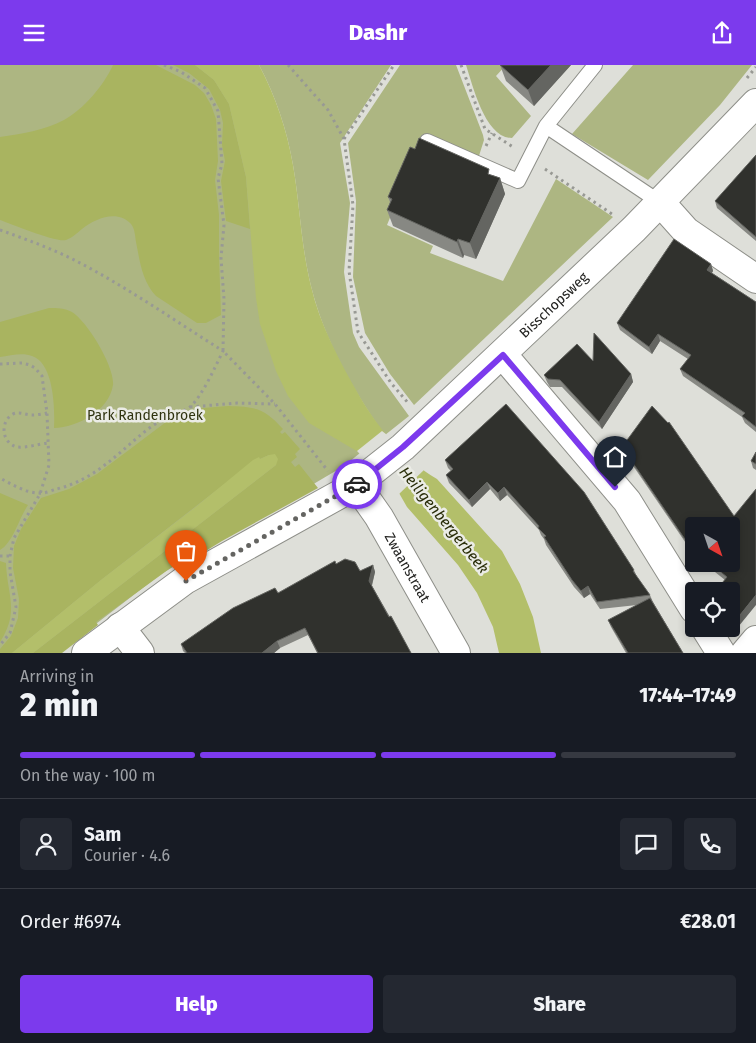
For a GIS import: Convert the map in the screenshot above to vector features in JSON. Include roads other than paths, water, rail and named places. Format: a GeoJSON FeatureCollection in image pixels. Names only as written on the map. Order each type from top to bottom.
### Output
{"type":"FeatureCollection","features":[{"type":"Feature","properties":{"kind":"street","name":"Bisschopsweg"},"geometry":{"type":"LineString","coordinates":[[86,653],[186,581],[351,488],[374,471],[403,447],[503,355],[661,203],[756,103]]}},
{"type":"Feature","properties":{"kind":"street"},"geometry":{"type":"LineString","coordinates":[[661,203],[686,231],[756,279]]}},
{"type":"Feature","properties":{"kind":"street"},"geometry":{"type":"LineString","coordinates":[[503,355],[627,501],[685,594]]}},
{"type":"Feature","properties":{"kind":"street","name":"Zwaanstraat"},"geometry":{"type":"LineString","coordinates":[[351,488],[365,497],[379,517],[456,653]]}},
{"type":"Feature","properties":{"kind":"street"},"geometry":{"type":"LineString","coordinates":[[120,627],[140,653]]}},
{"type":"Feature","properties":{"kind":"street"},"geometry":{"type":"LineString","coordinates":[[711,637],[721,653]]}},
{"type":"Feature","properties":{"kind":"street"},"geometry":{"type":"LineString","coordinates":[[745,653],[756,640]]}},
{"type":"Feature","properties":{"kind":"lane"},"geometry":{"type":"LineString","coordinates":[[427,141],[518,181],[546,126],[595,65]]}},
{"type":"Feature","properties":{"kind":"lane"},"geometry":{"type":"LineString","coordinates":[[546,126],[661,203]]}},
{"type":"Feature","properties":{"kind":"water","name":"Heiligenbergerbeek"},"geometry":{"type":"Polygon","coordinates":[[[195,65],[259,65],[276,101],[288,139],[308,271],[315,301],[331,343],[360,397],[375,421],[393,443],[414,463],[437,479],[502,551],[520,584],[533,617],[541,653],[499,653],[493,627],[477,593],[458,565],[407,507],[399,493],[360,453],[309,423],[288,396],[276,371],[260,324],[256,298],[246,177],[229,104],[214,80],[195,65]]]}},
{"type":"Feature","properties":{"kind":"water"},"geometry":{"type":"Polygon","coordinates":[[[275,454],[278,459],[276,465],[33,653],[12,653],[253,460],[275,454]]]}},
{"type":"Feature","properties":{"kind":"park label","name":"Park Randenbroek"},"geometry":{"type":"Point","coordinates":[145,415]}}]}
